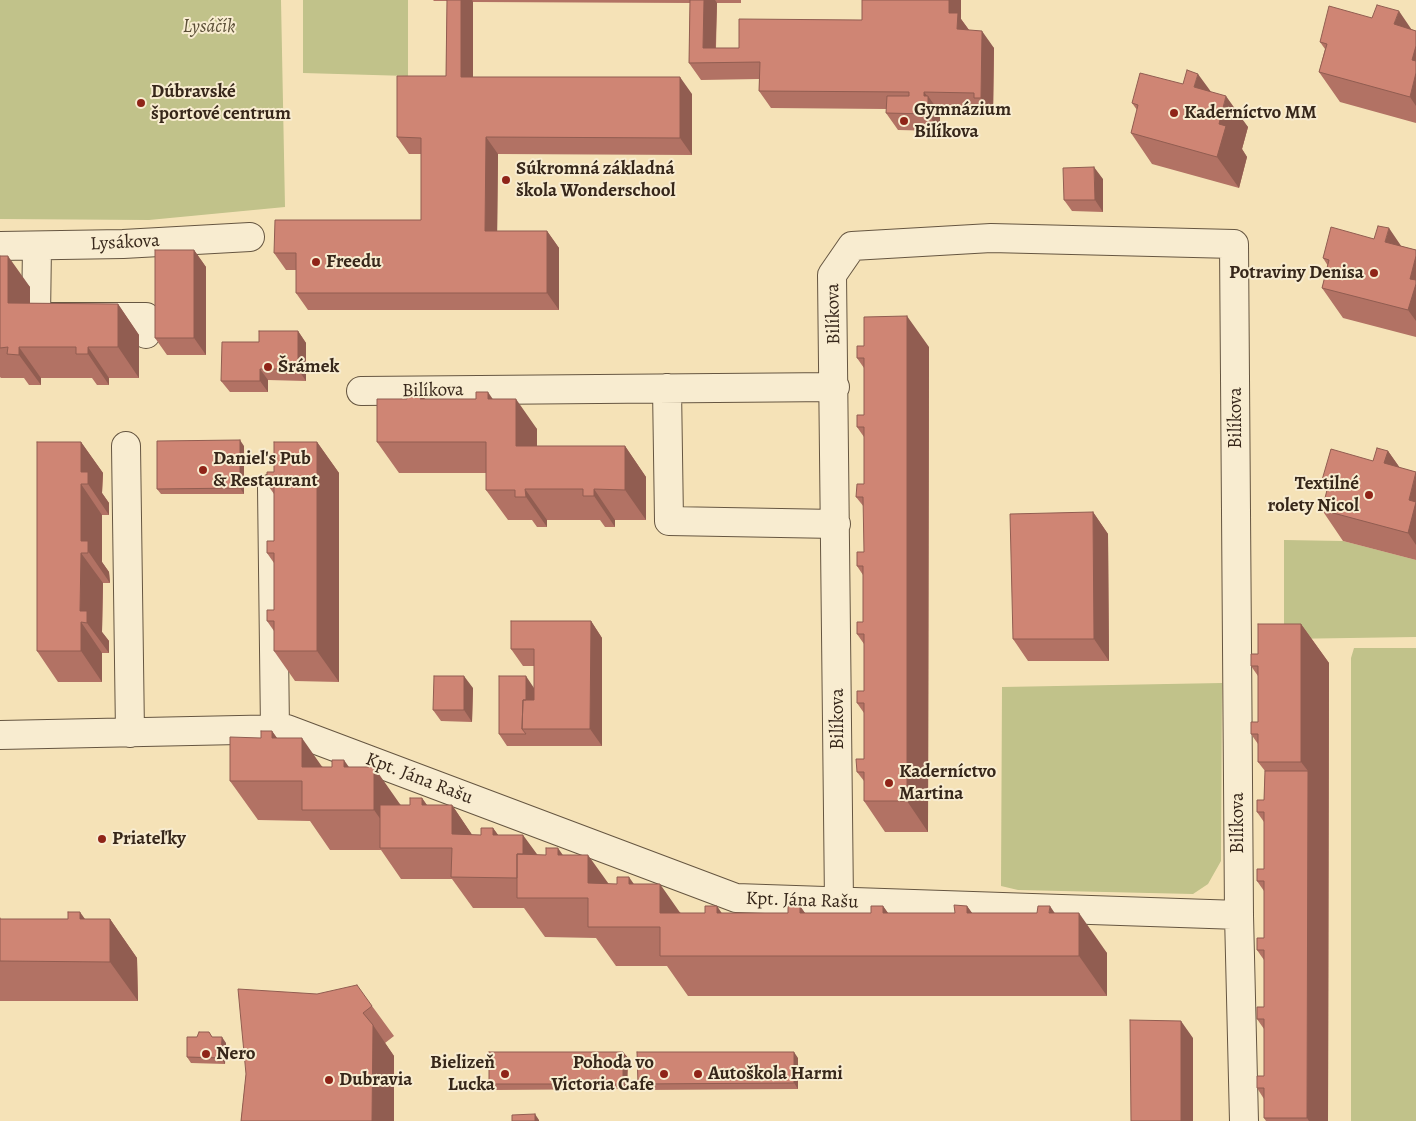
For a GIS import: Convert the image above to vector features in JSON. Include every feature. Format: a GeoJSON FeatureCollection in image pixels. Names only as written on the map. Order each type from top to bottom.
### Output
{"type":"FeatureCollection","features":[{"type":"Feature","properties":{"kind":"street","name":"Lysákova"},"geometry":{"type":"LineString","coordinates":[[0,246],[250,237]]}},
{"type":"Feature","properties":{"kind":"street","name":"Bilíkova"},"geometry":{"type":"LineString","coordinates":[[839,902],[835,387],[832,275],[852,246],[991,238],[1234,244],[1239,915],[1244,1121]]}},
{"type":"Feature","properties":{"kind":"street"},"geometry":{"type":"LineString","coordinates":[[37,246],[36,317],[146,317],[146,334]]}},
{"type":"Feature","properties":{"kind":"street","name":"Bilíkova"},"geometry":{"type":"LineString","coordinates":[[361,391],[835,387]]}},
{"type":"Feature","properties":{"kind":"street"},"geometry":{"type":"LineString","coordinates":[[667,388],[669,521],[836,524]]}},
{"type":"Feature","properties":{"kind":"street"},"geometry":{"type":"LineString","coordinates":[[126,446],[130,733]]}},
{"type":"Feature","properties":{"kind":"street"},"geometry":{"type":"LineString","coordinates":[[272,488],[275,730]]}},
{"type":"Feature","properties":{"kind":"street","name":"Kpt. Jána Rašu"},"geometry":{"type":"LineString","coordinates":[[0,735],[287,729],[736,898],[1239,915]]}},
{"type":"Feature","properties":{"kind":"green space","name":"Dúbravské športové centrum"},"geometry":{"type":"Polygon","coordinates":[[[0,0],[281,0],[285,207],[149,220],[0,219],[0,0]]]}},
{"type":"Feature","properties":{"kind":"green space"},"geometry":{"type":"Polygon","coordinates":[[[303,0],[408,0],[408,76],[303,73],[303,0]]]}},
{"type":"Feature","properties":{"kind":"green space"},"geometry":{"type":"Polygon","coordinates":[[[1284,540],[1343,541],[1416,560],[1416,637],[1284,639],[1284,540]]]}},
{"type":"Feature","properties":{"kind":"green space"},"geometry":{"type":"Polygon","coordinates":[[[1354,648],[1416,648],[1416,1121],[1351,1121],[1351,658],[1354,648]]]}},
{"type":"Feature","properties":{"kind":"green space"},"geometry":{"type":"Polygon","coordinates":[[[1222,683],[1221,861],[1208,884],[1193,894],[1018,890],[1001,886],[1002,687],[1222,683]]]}},
{"type":"Feature","properties":{"kind":"building"},"geometry":{"type":"Polygon","coordinates":[[[447,0],[461,0],[461,77],[680,77],[680,138],[486,137],[485,231],[547,231],[547,293],[296,293],[296,253],[274,253],[275,220],[421,220],[421,138],[397,137],[397,76],[446,76],[447,0]]]}},
{"type":"Feature","properties":{"kind":"building"},"geometry":{"type":"Polygon","coordinates":[[[690,0],[704,0],[703,48],[739,48],[739,19],[862,20],[862,0],[949,0],[949,13],[958,13],[957,29],[982,31],[981,98],[974,98],[974,93],[924,92],[924,96],[928,96],[928,114],[886,113],[887,96],[909,96],[909,92],[759,91],[760,62],[689,63],[690,0]]]}},
{"type":"Feature","properties":{"kind":"building"},"geometry":{"type":"Polygon","coordinates":[[[1377,5],[1399,11],[1394,24],[1416,31],[1416,46],[1412,60],[1416,61],[1416,73],[1410,97],[1319,72],[1327,44],[1320,42],[1329,6],[1372,18],[1377,5]]]}},
{"type":"Feature","properties":{"kind":"building"},"geometry":{"type":"Polygon","coordinates":[[[1187,70],[1198,74],[1194,87],[1226,96],[1219,124],[1226,126],[1217,157],[1131,133],[1138,105],[1132,103],[1140,73],[1183,84],[1187,70]]]}},
{"type":"Feature","properties":{"kind":"building"},"geometry":{"type":"Polygon","coordinates":[[[1094,167],[1095,200],[1064,200],[1063,168],[1094,167]]]}},
{"type":"Feature","properties":{"kind":"building"},"geometry":{"type":"Polygon","coordinates":[[[1378,226],[1389,228],[1385,242],[1416,250],[1410,279],[1416,280],[1416,284],[1408,310],[1322,288],[1329,260],[1323,258],[1331,227],[1374,239],[1378,226]]]}},
{"type":"Feature","properties":{"kind":"building"},"geometry":{"type":"Polygon","coordinates":[[[155,250],[194,250],[194,338],[155,338],[155,250]]]}},
{"type":"Feature","properties":{"kind":"building"},"geometry":{"type":"Polygon","coordinates":[[[0,256],[8,256],[8,303],[118,304],[118,347],[88,347],[88,354],[76,354],[76,347],[19,347],[19,355],[7,354],[8,347],[0,348],[0,256]]]}},
{"type":"Feature","properties":{"kind":"building"},"geometry":{"type":"Polygon","coordinates":[[[907,316],[907,801],[864,801],[864,772],[857,772],[856,759],[864,759],[864,703],[857,703],[857,691],[864,691],[864,634],[857,634],[857,622],[863,622],[863,566],[857,566],[857,552],[864,552],[863,497],[856,497],[857,484],[864,484],[864,427],[857,427],[857,415],[864,415],[864,358],[857,358],[857,346],[864,346],[864,317],[907,316]]]}},
{"type":"Feature","properties":{"kind":"building"},"geometry":{"type":"Polygon","coordinates":[[[259,331],[298,331],[298,369],[260,369],[260,381],[221,381],[222,342],[259,342],[259,331]]]}},
{"type":"Feature","properties":{"kind":"building"},"geometry":{"type":"Polygon","coordinates":[[[408,392],[420,392],[420,399],[476,399],[476,392],[488,392],[488,399],[516,399],[516,446],[625,446],[625,490],[594,489],[594,496],[583,496],[583,489],[525,489],[526,497],[515,497],[515,490],[486,490],[486,442],[377,442],[377,399],[407,399],[408,392]]]}},
{"type":"Feature","properties":{"kind":"building","name":"Daniel's Pub & Restaurant"},"geometry":{"type":"Polygon","coordinates":[[[240,440],[240,488],[157,489],[157,441],[240,440]]]}},
{"type":"Feature","properties":{"kind":"building"},"geometry":{"type":"Polygon","coordinates":[[[37,442],[81,442],[81,472],[88,472],[88,484],[81,484],[81,541],[88,541],[88,553],[81,553],[80,611],[87,611],[87,623],[81,622],[81,651],[37,651],[37,442]]]}},
{"type":"Feature","properties":{"kind":"building"},"geometry":{"type":"Polygon","coordinates":[[[274,442],[317,442],[317,651],[274,651],[274,621],[267,621],[267,610],[274,610],[274,553],[267,553],[267,541],[274,541],[274,484],[267,484],[267,472],[274,472],[274,442]]]}},
{"type":"Feature","properties":{"kind":"building"},"geometry":{"type":"Polygon","coordinates":[[[1377,448],[1388,451],[1384,463],[1416,472],[1409,500],[1416,502],[1408,533],[1322,510],[1329,482],[1322,480],[1331,449],[1373,461],[1377,448]]]}},
{"type":"Feature","properties":{"kind":"building"},"geometry":{"type":"Polygon","coordinates":[[[1093,512],[1094,639],[1013,639],[1010,514],[1093,512]]]}},
{"type":"Feature","properties":{"kind":"building"},"geometry":{"type":"Polygon","coordinates":[[[511,621],[591,621],[590,729],[522,729],[523,700],[534,700],[534,649],[511,649],[511,621]]]}},
{"type":"Feature","properties":{"kind":"building"},"geometry":{"type":"Polygon","coordinates":[[[1258,624],[1301,624],[1301,762],[1258,762],[1258,734],[1251,734],[1251,722],[1258,722],[1258,666],[1251,666],[1251,654],[1258,654],[1258,624]]]}},
{"type":"Feature","properties":{"kind":"building"},"geometry":{"type":"Polygon","coordinates":[[[434,676],[464,676],[464,710],[433,710],[434,676]]]}},
{"type":"Feature","properties":{"kind":"building"},"geometry":{"type":"Polygon","coordinates":[[[499,676],[526,676],[526,700],[523,700],[522,729],[526,734],[499,734],[499,676]]]}},
{"type":"Feature","properties":{"kind":"building"},"geometry":{"type":"Polygon","coordinates":[[[261,731],[272,731],[272,738],[302,738],[302,767],[332,767],[332,760],[344,760],[344,767],[374,767],[374,810],[302,810],[302,781],[230,781],[230,737],[261,738],[261,731]]]}},
{"type":"Feature","properties":{"kind":"building"},"geometry":{"type":"Polygon","coordinates":[[[1265,771],[1308,771],[1307,1118],[1264,1118],[1264,1088],[1257,1088],[1257,1076],[1264,1076],[1264,1019],[1257,1019],[1257,1007],[1264,1007],[1264,950],[1257,950],[1257,938],[1264,938],[1264,881],[1257,881],[1257,869],[1264,869],[1264,812],[1257,812],[1257,800],[1264,800],[1265,771]]]}},
{"type":"Feature","properties":{"kind":"building"},"geometry":{"type":"Polygon","coordinates":[[[410,798],[422,798],[422,805],[452,805],[452,834],[481,835],[481,828],[493,828],[493,835],[523,835],[523,854],[517,854],[517,878],[451,877],[452,848],[380,848],[380,805],[410,805],[410,798]]]}},
{"type":"Feature","properties":{"kind":"building"},"geometry":{"type":"Polygon","coordinates":[[[546,848],[558,848],[558,855],[588,855],[588,883],[617,884],[617,877],[629,877],[629,884],[660,884],[660,913],[705,913],[705,906],[717,906],[717,913],[788,913],[788,906],[800,906],[800,913],[871,913],[871,906],[883,906],[883,913],[955,913],[954,905],[967,906],[967,913],[1037,913],[1038,906],[1050,906],[1049,913],[1079,913],[1079,956],[660,956],[660,927],[588,927],[588,898],[517,898],[517,854],[546,855],[546,848]]]}},
{"type":"Feature","properties":{"kind":"building"},"geometry":{"type":"Polygon","coordinates":[[[68,912],[80,912],[80,919],[110,919],[110,962],[0,961],[0,919],[68,919],[68,912]]]}},
{"type":"Feature","properties":{"kind":"building","name":"Dubravia"},"geometry":{"type":"Polygon","coordinates":[[[357,985],[372,1006],[363,1013],[373,1025],[372,1121],[241,1121],[246,1074],[238,989],[317,994],[357,985]]]}},
{"type":"Feature","properties":{"kind":"building"},"geometry":{"type":"Polygon","coordinates":[[[1130,1020],[1181,1021],[1181,1121],[1131,1121],[1130,1020]]]}},
{"type":"Feature","properties":{"kind":"building"},"geometry":{"type":"Polygon","coordinates":[[[199,1032],[209,1032],[212,1037],[222,1037],[221,1058],[187,1057],[187,1037],[197,1037],[199,1032]]]}},
{"type":"Feature","properties":{"kind":"building"},"geometry":{"type":"Polygon","coordinates":[[[489,1052],[623,1052],[623,1084],[489,1084],[489,1052]]]}},
{"type":"Feature","properties":{"kind":"building"},"geometry":{"type":"Polygon","coordinates":[[[637,1052],[794,1052],[794,1083],[638,1084],[637,1052]]]}},
{"type":"Feature","properties":{"kind":"building"},"geometry":{"type":"Polygon","coordinates":[[[535,1114],[535,1121],[512,1121],[512,1115],[535,1114]]]}},
{"type":"Feature","properties":{"kind":"place","name":"Dúbravské športové centrum"},"geometry":{"type":"Point","coordinates":[141,103]}},
{"type":"Feature","properties":{"kind":"place","name":"Kaderníctvo MM"},"geometry":{"type":"Point","coordinates":[1174,113]}},
{"type":"Feature","properties":{"kind":"place","name":"Gymnázium Bilíkova"},"geometry":{"type":"Point","coordinates":[904,121]}},
{"type":"Feature","properties":{"kind":"place","name":"Súkromná základná škola Wonderschool"},"geometry":{"type":"Point","coordinates":[506,180]}},
{"type":"Feature","properties":{"kind":"place","name":"Freedu"},"geometry":{"type":"Point","coordinates":[316,262]}},
{"type":"Feature","properties":{"kind":"place","name":"Potraviny Denisa"},"geometry":{"type":"Point","coordinates":[1374,273]}},
{"type":"Feature","properties":{"kind":"place","name":"Šrámek"},"geometry":{"type":"Point","coordinates":[268,367]}},
{"type":"Feature","properties":{"kind":"place","name":"Daniel's Pub & Restaurant"},"geometry":{"type":"Point","coordinates":[203,470]}},
{"type":"Feature","properties":{"kind":"place","name":"Textilné rolety Nicol"},"geometry":{"type":"Point","coordinates":[1369,495]}},
{"type":"Feature","properties":{"kind":"place","name":"Kaderníctvo Martina"},"geometry":{"type":"Point","coordinates":[889,783]}},
{"type":"Feature","properties":{"kind":"place","name":"Priateľky"},"geometry":{"type":"Point","coordinates":[102,839]}},
{"type":"Feature","properties":{"kind":"place","name":"Nero"},"geometry":{"type":"Point","coordinates":[206,1054]}},
{"type":"Feature","properties":{"kind":"place","name":"Bielizeň Lucka"},"geometry":{"type":"Point","coordinates":[505,1074]}},
{"type":"Feature","properties":{"kind":"place","name":"Pohoda vo Victoria Cafe"},"geometry":{"type":"Point","coordinates":[664,1074]}},
{"type":"Feature","properties":{"kind":"place","name":"Autoškola Harmi"},"geometry":{"type":"Point","coordinates":[698,1074]}},
{"type":"Feature","properties":{"kind":"place","name":"Dubravia"},"geometry":{"type":"Point","coordinates":[329,1080]}},
{"type":"Feature","properties":{"kind":"park label","name":"Lysáčík"},"geometry":{"type":"Point","coordinates":[209,27]}}]}
